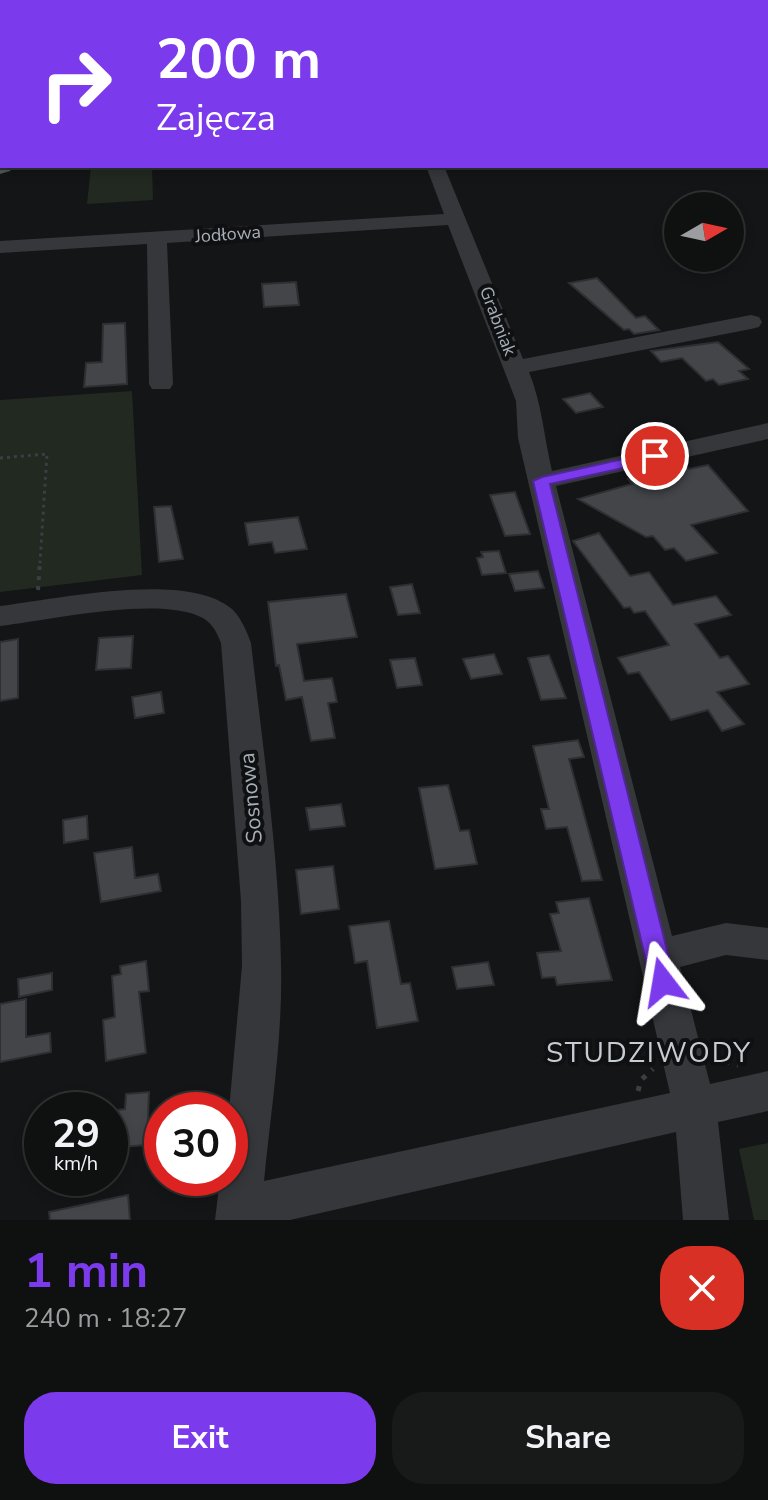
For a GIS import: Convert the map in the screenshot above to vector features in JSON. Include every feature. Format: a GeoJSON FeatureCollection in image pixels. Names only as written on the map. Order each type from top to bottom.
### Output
{"type":"FeatureCollection","features":[{"type":"Feature","properties":{"kind":"street","name":"Grabniak"},"geometry":{"type":"LineString","coordinates":[[436,168],[528,401],[531,438],[695,1108],[706,1220]]}},
{"type":"Feature","properties":{"kind":"street","name":"Jodłowa"},"geometry":{"type":"LineString","coordinates":[[0,247],[456,219]]}},
{"type":"Feature","properties":{"kind":"street"},"geometry":{"type":"LineString","coordinates":[[157,239],[161,384]]}},
{"type":"Feature","properties":{"kind":"street"},"geometry":{"type":"LineString","coordinates":[[515,368],[751,322]]}},
{"type":"Feature","properties":{"kind":"street"},"geometry":{"type":"LineString","coordinates":[[542,481],[768,431]]}},
{"type":"Feature","properties":{"kind":"street","name":"Sosnowa"},"geometry":{"type":"LineString","coordinates":[[0,616],[176,599],[215,612],[227,622],[236,643],[260,901],[262,966],[258,1036],[239,1214],[768,1091]]}},
{"type":"Feature","properties":{"kind":"street"},"geometry":{"type":"LineString","coordinates":[[657,956],[726,939],[768,944]]}},
{"type":"Feature","properties":{"kind":"path"},"geometry":{"type":"LineString","coordinates":[[0,458],[47,454],[38,596]]}},
{"type":"Feature","properties":{"kind":"shaded area"},"geometry":{"type":"Polygon","coordinates":[[[91,168],[152,168],[153,200],[87,204],[91,168]]]}},
{"type":"Feature","properties":{"kind":"shaded area"},"geometry":{"type":"Polygon","coordinates":[[[132,391],[142,575],[0,592],[0,400],[132,391]]]}},
{"type":"Feature","properties":{"kind":"shaded area"},"geometry":{"type":"Polygon","coordinates":[[[768,1143],[768,1220],[754,1220],[739,1149],[768,1143]]]}},
{"type":"Feature","properties":{"kind":"building"},"geometry":{"type":"Polygon","coordinates":[[[597,278],[636,318],[645,316],[659,330],[634,334],[629,329],[624,330],[569,283],[597,278]]]}},
{"type":"Feature","properties":{"kind":"building"},"geometry":{"type":"Polygon","coordinates":[[[296,282],[299,305],[264,307],[262,284],[296,282]]]}},
{"type":"Feature","properties":{"kind":"building"},"geometry":{"type":"Polygon","coordinates":[[[125,323],[127,384],[84,387],[86,363],[102,362],[103,324],[125,323]]]}},
{"type":"Feature","properties":{"kind":"building"},"geometry":{"type":"Polygon","coordinates":[[[718,342],[749,369],[739,371],[748,379],[719,385],[713,379],[706,381],[682,358],[661,362],[651,351],[718,342]]]}},
{"type":"Feature","properties":{"kind":"building"},"geometry":{"type":"Polygon","coordinates":[[[590,393],[603,407],[576,413],[563,399],[590,393]]]}},
{"type":"Feature","properties":{"kind":"building"},"geometry":{"type":"Polygon","coordinates":[[[708,465],[748,511],[691,525],[717,553],[686,561],[674,548],[665,550],[653,536],[646,537],[578,499],[632,484],[628,479],[686,466],[689,469],[708,465]]]}},
{"type":"Feature","properties":{"kind":"building"},"geometry":{"type":"Polygon","coordinates":[[[515,492],[530,534],[505,536],[490,495],[515,492]]]}},
{"type":"Feature","properties":{"kind":"building"},"geometry":{"type":"Polygon","coordinates":[[[171,506],[183,559],[159,562],[154,507],[171,506]]]}},
{"type":"Feature","properties":{"kind":"building"},"geometry":{"type":"Polygon","coordinates":[[[298,517],[307,549],[275,553],[272,542],[249,545],[245,523],[298,517]]]}},
{"type":"Feature","properties":{"kind":"building"},"geometry":{"type":"Polygon","coordinates":[[[599,533],[630,576],[649,572],[673,605],[716,596],[731,615],[695,624],[720,658],[728,656],[749,684],[717,692],[744,724],[722,731],[708,710],[671,720],[639,672],[628,674],[618,658],[669,645],[645,611],[634,613],[630,607],[624,608],[573,541],[599,533]]]}},
{"type":"Feature","properties":{"kind":"building"},"geometry":{"type":"Polygon","coordinates":[[[499,551],[506,573],[482,575],[477,558],[483,557],[481,552],[499,551]]]}},
{"type":"Feature","properties":{"kind":"building"},"geometry":{"type":"Polygon","coordinates":[[[538,571],[544,588],[515,591],[509,574],[538,571]]]}},
{"type":"Feature","properties":{"kind":"building"},"geometry":{"type":"Polygon","coordinates":[[[412,584],[420,613],[398,615],[390,587],[412,584]]]}},
{"type":"Feature","properties":{"kind":"building"},"geometry":{"type":"Polygon","coordinates":[[[346,594],[357,637],[297,644],[304,681],[332,678],[337,702],[328,703],[335,738],[311,741],[302,697],[286,700],[279,665],[276,666],[268,602],[346,594]]]}},
{"type":"Feature","properties":{"kind":"building"},"geometry":{"type":"Polygon","coordinates":[[[133,636],[131,668],[96,670],[99,638],[133,636]]]}},
{"type":"Feature","properties":{"kind":"building"},"geometry":{"type":"Polygon","coordinates":[[[18,639],[18,698],[0,701],[0,642],[18,639]]]}},
{"type":"Feature","properties":{"kind":"building"},"geometry":{"type":"Polygon","coordinates":[[[494,654],[502,674],[471,679],[463,659],[494,654]]]}},
{"type":"Feature","properties":{"kind":"building"},"geometry":{"type":"Polygon","coordinates":[[[549,655],[566,698],[541,700],[528,658],[549,655]]]}},
{"type":"Feature","properties":{"kind":"building"},"geometry":{"type":"Polygon","coordinates":[[[415,658],[422,685],[397,688],[390,660],[415,658]]]}},
{"type":"Feature","properties":{"kind":"building"},"geometry":{"type":"Polygon","coordinates":[[[161,692],[164,713],[135,718],[132,697],[161,692]]]}},
{"type":"Feature","properties":{"kind":"building"},"geometry":{"type":"Polygon","coordinates":[[[578,740],[584,757],[569,759],[602,880],[582,881],[567,827],[546,829],[541,809],[549,809],[533,746],[578,740]]]}},
{"type":"Feature","properties":{"kind":"building"},"geometry":{"type":"Polygon","coordinates":[[[448,785],[460,831],[469,830],[477,864],[435,869],[419,788],[448,785]]]}},
{"type":"Feature","properties":{"kind":"building"},"geometry":{"type":"Polygon","coordinates":[[[341,804],[345,826],[310,830],[306,808],[341,804]]]}},
{"type":"Feature","properties":{"kind":"building"},"geometry":{"type":"Polygon","coordinates":[[[87,816],[88,839],[64,843],[63,820],[87,816]]]}},
{"type":"Feature","properties":{"kind":"building"},"geometry":{"type":"Polygon","coordinates":[[[132,847],[135,878],[158,874],[161,891],[101,902],[94,853],[132,847]]]}},
{"type":"Feature","properties":{"kind":"building"},"geometry":{"type":"Polygon","coordinates":[[[333,866],[339,909],[301,914],[296,870],[333,866]]]}},
{"type":"Feature","properties":{"kind":"building"},"geometry":{"type":"Polygon","coordinates":[[[589,898],[612,980],[557,985],[555,977],[542,978],[537,953],[561,951],[550,914],[559,913],[556,902],[589,898]]]}},
{"type":"Feature","properties":{"kind":"building"},"geometry":{"type":"Polygon","coordinates":[[[389,921],[401,984],[410,983],[418,1021],[377,1028],[367,961],[355,963],[349,926],[389,921]]]}},
{"type":"Feature","properties":{"kind":"building"},"geometry":{"type":"Polygon","coordinates":[[[146,961],[149,991],[139,992],[146,1053],[106,1061],[103,1020],[115,1017],[112,976],[121,974],[120,966],[146,961]]]}},
{"type":"Feature","properties":{"kind":"building"},"geometry":{"type":"Polygon","coordinates":[[[488,962],[494,985],[457,989],[452,967],[488,962]]]}},
{"type":"Feature","properties":{"kind":"building"},"geometry":{"type":"Polygon","coordinates":[[[52,973],[52,990],[19,997],[18,979],[52,973]]]}},
{"type":"Feature","properties":{"kind":"building"},"geometry":{"type":"Polygon","coordinates":[[[26,999],[26,1037],[50,1033],[51,1052],[0,1062],[0,1004],[26,999]]]}},
{"type":"Feature","properties":{"kind":"building"},"geometry":{"type":"Polygon","coordinates":[[[144,1092],[144,1145],[128,1147],[128,1094],[144,1092]]]}},
{"type":"Feature","properties":{"kind":"building"},"geometry":{"type":"Polygon","coordinates":[[[128,1195],[130,1220],[50,1220],[49,1212],[128,1195]]]}},
{"type":"Feature","properties":{"kind":"district","name":"STUDZIWODY"},"geometry":{"type":"Point","coordinates":[649,1053]}},
{"type":"Feature","properties":{"kind":"route"},"geometry":{"type":"LineString","coordinates":[[655,456],[542,481],[663,982]]}}]}
